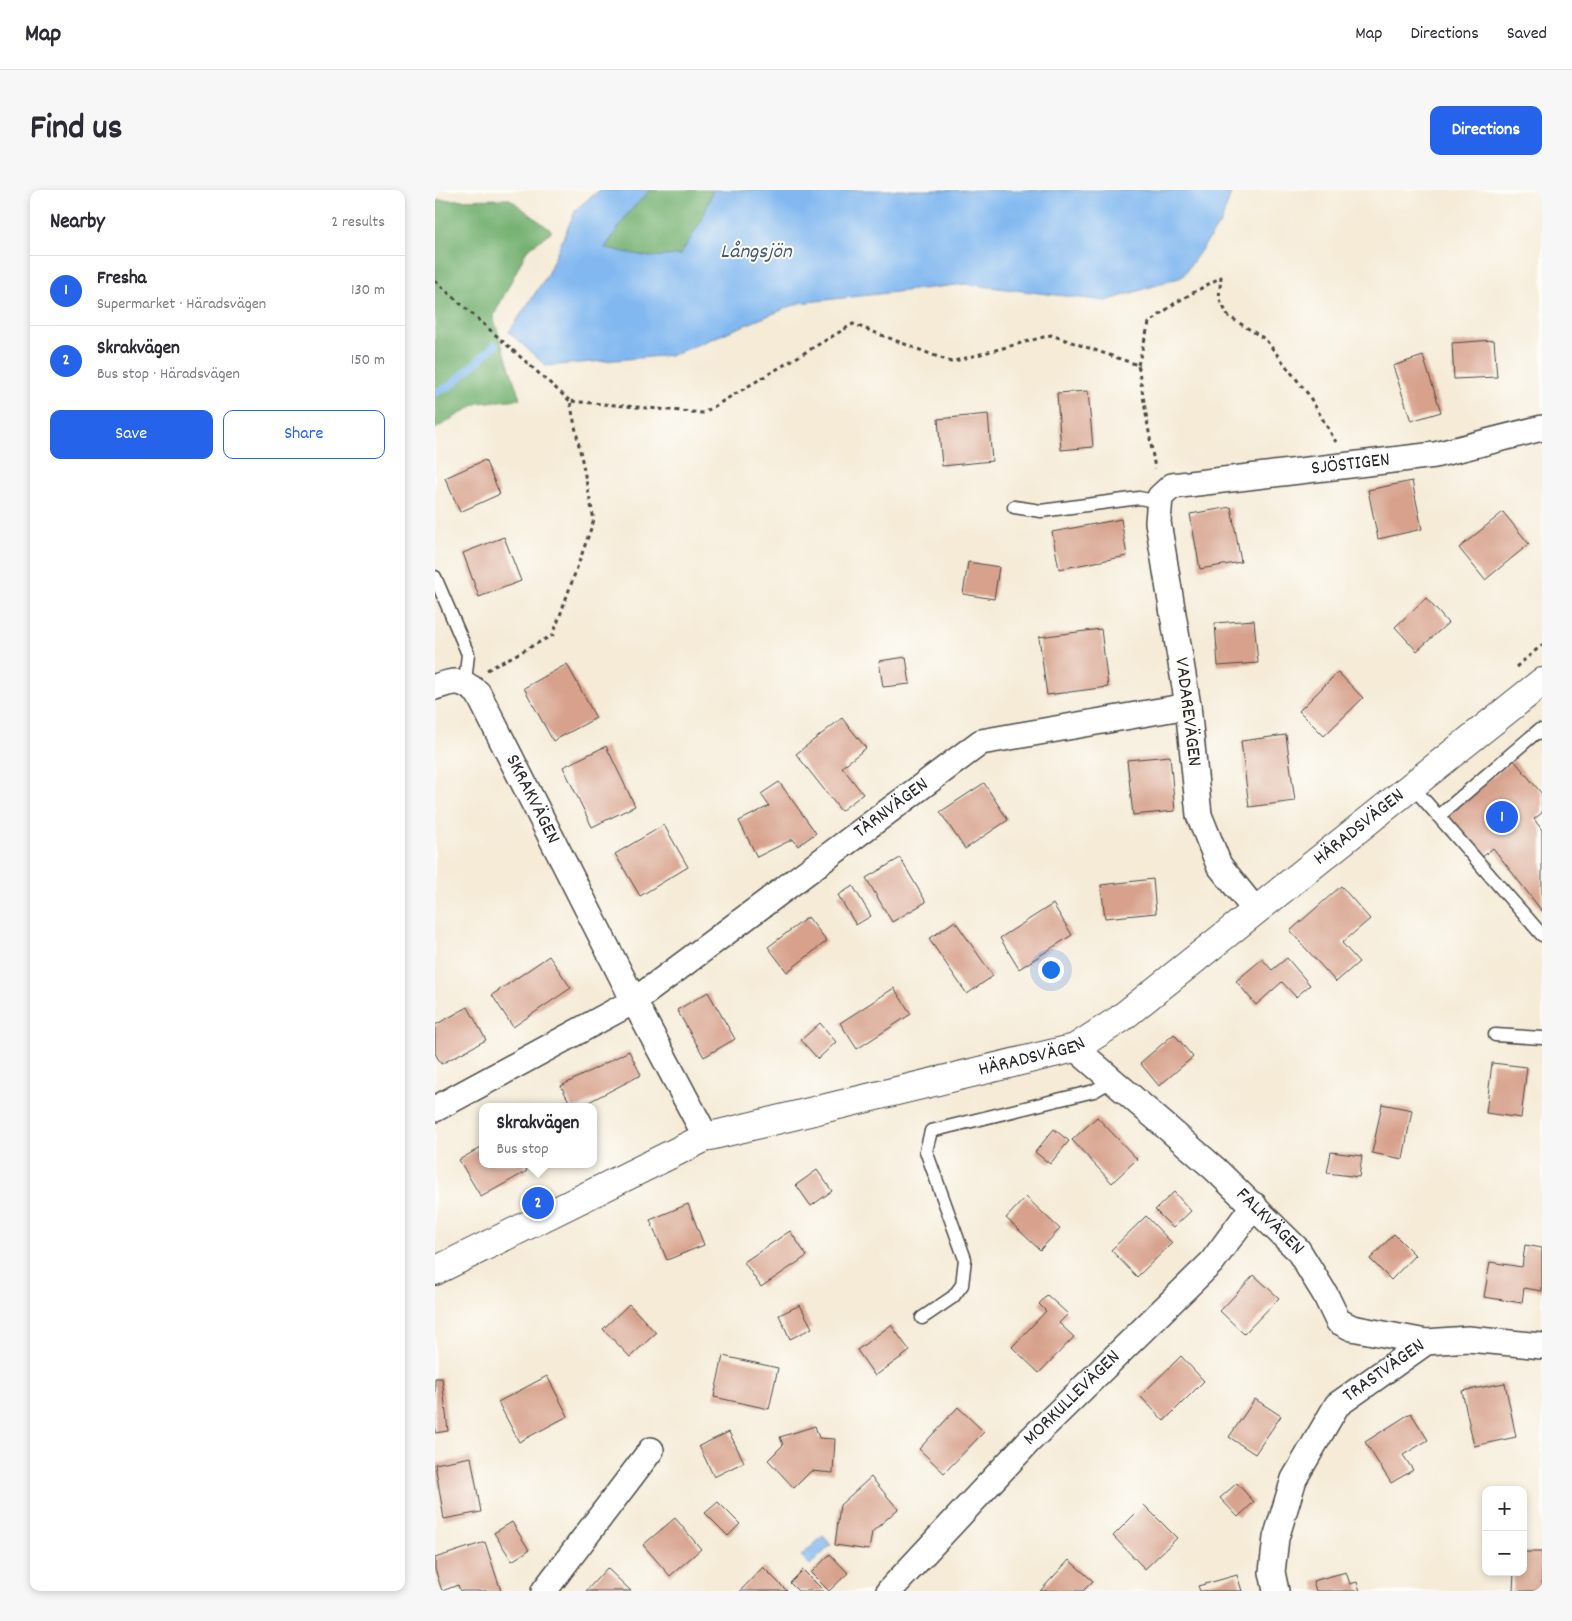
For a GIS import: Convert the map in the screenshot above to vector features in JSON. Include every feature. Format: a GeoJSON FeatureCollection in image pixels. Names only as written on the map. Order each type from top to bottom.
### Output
{"type":"FeatureCollection","features":[{"type":"Feature","properties":{"kind":"street","name":"SJÖSTIGEN"},"geometry":{"type":"LineString","coordinates":[[1160,500],[1172,486],[1435,455],[1542,428]]}},
{"type":"Feature","properties":{"kind":"street","name":"VADAREVÄGEN"},"geometry":{"type":"LineString","coordinates":[[1160,500],[1158,522],[1188,706],[1199,815],[1219,865],[1256,912]]}},
{"type":"Feature","properties":{"kind":"street"},"geometry":{"type":"LineString","coordinates":[[435,687],[451,681],[465,682]]}},
{"type":"Feature","properties":{"kind":"street","name":"SKRAKVÄGEN"},"geometry":{"type":"LineString","coordinates":[[465,682],[478,693],[633,1001],[706,1137]]}},
{"type":"Feature","properties":{"kind":"street","name":"HÄRADSVÄGEN"},"geometry":{"type":"LineString","coordinates":[[435,1272],[706,1137],[1075,1048],[1120,1019],[1542,682]]}},
{"type":"Feature","properties":{"kind":"street","name":"TÄRNVÄGEN"},"geometry":{"type":"LineString","coordinates":[[633,1001],[981,742],[1188,706]]}},
{"type":"Feature","properties":{"kind":"street"},"geometry":{"type":"LineString","coordinates":[[435,1108],[633,1001]]}},
{"type":"Feature","properties":{"kind":"street","name":"FALKVÄGEN"},"geometry":{"type":"LineString","coordinates":[[1075,1048],[1215,1169],[1298,1250],[1325,1294],[1338,1321],[1351,1328],[1426,1342]]}},
{"type":"Feature","properties":{"kind":"street","name":"MORKULLEVÄGEN"},"geometry":{"type":"LineString","coordinates":[[889,1591],[1029,1441],[1212,1262],[1254,1206]]}},
{"type":"Feature","properties":{"kind":"street","name":"TRASTVÄGEN"},"geometry":{"type":"LineString","coordinates":[[1276,1591],[1272,1572],[1277,1538],[1295,1479],[1337,1405],[1426,1342],[1468,1339],[1542,1346]]}},
{"type":"Feature","properties":{"kind":"street"},"geometry":{"type":"LineString","coordinates":[[544,1591],[651,1450]]}},
{"type":"Feature","properties":{"kind":"lane"},"geometry":{"type":"LineString","coordinates":[[1013,507],[1041,511],[1139,498],[1160,500]]}},
{"type":"Feature","properties":{"kind":"lane"},"geometry":{"type":"LineString","coordinates":[[435,577],[468,654],[465,682]]}},
{"type":"Feature","properties":{"kind":"lane"},"geometry":{"type":"LineString","coordinates":[[1439,816],[1539,730],[1542,734]]}},
{"type":"Feature","properties":{"kind":"lane"},"geometry":{"type":"LineString","coordinates":[[1412,786],[1542,936]]}},
{"type":"Feature","properties":{"kind":"lane"},"geometry":{"type":"LineString","coordinates":[[1495,1035],[1542,1038]]}},
{"type":"Feature","properties":{"kind":"lane"},"geometry":{"type":"LineString","coordinates":[[922,1318],[953,1297],[962,1285],[965,1259],[926,1151],[931,1131],[1094,1091],[1111,1081]]}},
{"type":"Feature","properties":{"kind":"path"},"geometry":{"type":"LineString","coordinates":[[1160,500],[1138,365],[1149,323],[1175,303],[1221,277],[1219,298],[1228,316],[1265,339],[1309,394],[1332,438],[1359,464]]}},
{"type":"Feature","properties":{"kind":"path"},"geometry":{"type":"LineString","coordinates":[[435,281],[570,401],[703,413],[853,324],[951,362],[1051,335],[1138,365]]}},
{"type":"Feature","properties":{"kind":"path"},"geometry":{"type":"LineString","coordinates":[[465,682],[553,635],[594,520],[570,401]]}},
{"type":"Feature","properties":{"kind":"path"},"geometry":{"type":"LineString","coordinates":[[1513,669],[1542,645]]}},
{"type":"Feature","properties":{"kind":"green space"},"geometry":{"type":"Polygon","coordinates":[[[649,190],[713,190],[702,220],[680,255],[649,257],[605,248],[629,212],[649,190]]]}},
{"type":"Feature","properties":{"kind":"green space"},"geometry":{"type":"Polygon","coordinates":[[[510,199],[552,231],[527,250],[493,317],[520,399],[478,403],[435,429],[435,200],[510,199]]]}},
{"type":"Feature","properties":{"kind":"water","name":"Långsjön"},"geometry":{"type":"Polygon","coordinates":[[[600,190],[650,190],[629,212],[605,248],[649,257],[680,255],[702,220],[713,190],[1232,190],[1221,222],[1182,277],[1106,301],[965,284],[799,303],[672,355],[546,366],[509,332],[546,277],[576,209],[600,190]]]}},
{"type":"Feature","properties":{"kind":"water"},"geometry":{"type":"Polygon","coordinates":[[[823,1536],[831,1545],[810,1565],[801,1556],[823,1536]]]}},
{"type":"Feature","properties":{"kind":"building"},"geometry":{"type":"Polygon","coordinates":[[[1494,340],[1497,377],[1454,379],[1452,343],[1494,340]]]}},
{"type":"Feature","properties":{"kind":"building"},"geometry":{"type":"Polygon","coordinates":[[[1423,356],[1441,412],[1411,421],[1393,366],[1423,356]]]}},
{"type":"Feature","properties":{"kind":"building"},"geometry":{"type":"Polygon","coordinates":[[[1088,391],[1093,447],[1061,450],[1057,393],[1088,391]]]}},
{"type":"Feature","properties":{"kind":"building"},"geometry":{"type":"Polygon","coordinates":[[[988,414],[992,461],[942,466],[938,419],[988,414]]]}},
{"type":"Feature","properties":{"kind":"building"},"geometry":{"type":"Polygon","coordinates":[[[485,460],[500,494],[460,512],[445,478],[485,460]]]}},
{"type":"Feature","properties":{"kind":"building"},"geometry":{"type":"Polygon","coordinates":[[[1412,481],[1422,529],[1378,539],[1368,490],[1412,481]]]}},
{"type":"Feature","properties":{"kind":"building"},"geometry":{"type":"Polygon","coordinates":[[[1231,507],[1241,562],[1200,569],[1190,514],[1231,507]]]}},
{"type":"Feature","properties":{"kind":"building"},"geometry":{"type":"Polygon","coordinates":[[[1503,512],[1529,544],[1485,580],[1459,548],[1503,512]]]}},
{"type":"Feature","properties":{"kind":"building"},"geometry":{"type":"Polygon","coordinates":[[[1121,519],[1127,556],[1059,569],[1052,532],[1121,519]]]}},
{"type":"Feature","properties":{"kind":"building"},"geometry":{"type":"Polygon","coordinates":[[[504,537],[521,581],[479,597],[463,553],[504,537]]]}},
{"type":"Feature","properties":{"kind":"building"},"geometry":{"type":"Polygon","coordinates":[[[968,562],[999,567],[994,599],[963,594],[968,562]]]}},
{"type":"Feature","properties":{"kind":"building"},"geometry":{"type":"Polygon","coordinates":[[[1426,598],[1448,623],[1417,651],[1395,627],[1426,598]]]}},
{"type":"Feature","properties":{"kind":"building"},"geometry":{"type":"Polygon","coordinates":[[[1254,620],[1258,663],[1218,666],[1215,623],[1254,620]]]}},
{"type":"Feature","properties":{"kind":"building"},"geometry":{"type":"Polygon","coordinates":[[[1101,629],[1108,687],[1047,695],[1039,637],[1101,629]]]}},
{"type":"Feature","properties":{"kind":"building"},"geometry":{"type":"Polygon","coordinates":[[[906,657],[910,684],[883,687],[879,661],[906,657]]]}},
{"type":"Feature","properties":{"kind":"building"},"geometry":{"type":"Polygon","coordinates":[[[567,664],[596,718],[553,741],[524,688],[567,664]]]}},
{"type":"Feature","properties":{"kind":"building"},"geometry":{"type":"Polygon","coordinates":[[[1338,672],[1363,698],[1324,736],[1299,711],[1338,672]]]}},
{"type":"Feature","properties":{"kind":"building"},"geometry":{"type":"Polygon","coordinates":[[[842,718],[866,748],[842,767],[863,794],[841,811],[796,754],[842,718]]]}},
{"type":"Feature","properties":{"kind":"building"},"geometry":{"type":"Polygon","coordinates":[[[1286,735],[1295,801],[1249,807],[1241,741],[1286,735]]]}},
{"type":"Feature","properties":{"kind":"building"},"geometry":{"type":"Polygon","coordinates":[[[606,746],[635,806],[592,827],[563,767],[606,746]]]}},
{"type":"Feature","properties":{"kind":"building"},"geometry":{"type":"Polygon","coordinates":[[[1170,756],[1175,811],[1133,815],[1127,760],[1170,756]]]}},
{"type":"Feature","properties":{"kind":"building"},"geometry":{"type":"Polygon","coordinates":[[[1514,760],[1542,794],[1542,813],[1534,819],[1542,830],[1542,911],[1493,848],[1481,858],[1446,814],[1514,760]]]}},
{"type":"Feature","properties":{"kind":"building"},"geometry":{"type":"Polygon","coordinates":[[[779,782],[816,833],[798,846],[793,839],[757,857],[739,821],[769,806],[761,794],[779,782]]]}},
{"type":"Feature","properties":{"kind":"building"},"geometry":{"type":"Polygon","coordinates":[[[984,783],[1008,820],[965,849],[940,812],[984,783]]]}},
{"type":"Feature","properties":{"kind":"building"},"geometry":{"type":"Polygon","coordinates":[[[664,825],[688,867],[640,896],[615,854],[664,825]]]}},
{"type":"Feature","properties":{"kind":"building"},"geometry":{"type":"Polygon","coordinates":[[[900,858],[926,902],[892,922],[866,878],[900,858]]]}},
{"type":"Feature","properties":{"kind":"building"},"geometry":{"type":"Polygon","coordinates":[[[1153,879],[1156,913],[1105,918],[1101,885],[1153,879]]]}},
{"type":"Feature","properties":{"kind":"building"},"geometry":{"type":"Polygon","coordinates":[[[853,886],[871,916],[856,925],[838,895],[853,886]]]}},
{"type":"Feature","properties":{"kind":"building"},"geometry":{"type":"Polygon","coordinates":[[[1341,886],[1370,919],[1342,943],[1359,962],[1336,982],[1290,931],[1341,886]]]}},
{"type":"Feature","properties":{"kind":"building"},"geometry":{"type":"Polygon","coordinates":[[[1053,904],[1072,935],[1019,969],[1000,938],[1053,904]]]}},
{"type":"Feature","properties":{"kind":"building"},"geometry":{"type":"Polygon","coordinates":[[[808,917],[827,941],[787,972],[768,947],[808,917]]]}},
{"type":"Feature","properties":{"kind":"building"},"geometry":{"type":"Polygon","coordinates":[[[955,921],[993,976],[967,994],[929,939],[955,921]]]}},
{"type":"Feature","properties":{"kind":"building"},"geometry":{"type":"Polygon","coordinates":[[[549,956],[571,988],[513,1027],[492,995],[549,956]]]}},
{"type":"Feature","properties":{"kind":"building"},"geometry":{"type":"Polygon","coordinates":[[[1287,958],[1310,985],[1296,997],[1282,982],[1256,1005],[1236,981],[1262,959],[1272,970],[1287,958]]]}},
{"type":"Feature","properties":{"kind":"building"},"geometry":{"type":"Polygon","coordinates":[[[894,988],[911,1014],[857,1049],[840,1023],[894,988]]]}},
{"type":"Feature","properties":{"kind":"building"},"geometry":{"type":"Polygon","coordinates":[[[708,992],[735,1039],[704,1057],[677,1010],[708,992]]]}},
{"type":"Feature","properties":{"kind":"building"},"geometry":{"type":"Polygon","coordinates":[[[468,1007],[486,1040],[441,1064],[435,1053],[435,1025],[468,1007]]]}},
{"type":"Feature","properties":{"kind":"building"},"geometry":{"type":"Polygon","coordinates":[[[820,1023],[836,1042],[818,1059],[801,1040],[820,1023]]]}},
{"type":"Feature","properties":{"kind":"building"},"geometry":{"type":"Polygon","coordinates":[[[1174,1034],[1193,1057],[1159,1086],[1140,1063],[1174,1034]]]}},
{"type":"Feature","properties":{"kind":"building"},"geometry":{"type":"Polygon","coordinates":[[[629,1051],[641,1075],[587,1103],[570,1103],[561,1086],[629,1051]]]}},
{"type":"Feature","properties":{"kind":"building"},"geometry":{"type":"Polygon","coordinates":[[[1492,1063],[1527,1067],[1521,1118],[1486,1113],[1492,1063]]]}},
{"type":"Feature","properties":{"kind":"building"},"geometry":{"type":"Polygon","coordinates":[[[1382,1104],[1412,1110],[1403,1159],[1372,1153],[1382,1104]]]}},
{"type":"Feature","properties":{"kind":"building"},"geometry":{"type":"Polygon","coordinates":[[[1097,1117],[1137,1159],[1112,1183],[1072,1140],[1097,1117]]]}},
{"type":"Feature","properties":{"kind":"building"},"geometry":{"type":"Polygon","coordinates":[[[1054,1129],[1069,1141],[1050,1164],[1035,1152],[1054,1129]]]}},
{"type":"Feature","properties":{"kind":"building"},"geometry":{"type":"Polygon","coordinates":[[[479,1148],[479,1168],[525,1168],[527,1171],[481,1197],[459,1160],[479,1148]]]}},
{"type":"Feature","properties":{"kind":"building"},"geometry":{"type":"Polygon","coordinates":[[[1331,1152],[1362,1156],[1359,1177],[1327,1173],[1331,1152]]]}},
{"type":"Feature","properties":{"kind":"building"},"geometry":{"type":"Polygon","coordinates":[[[817,1170],[832,1191],[811,1206],[796,1185],[817,1170]]]}},
{"type":"Feature","properties":{"kind":"building"},"geometry":{"type":"Polygon","coordinates":[[[1174,1192],[1191,1211],[1173,1228],[1155,1210],[1174,1192]]]}},
{"type":"Feature","properties":{"kind":"building"},"geometry":{"type":"Polygon","coordinates":[[[1026,1197],[1060,1229],[1040,1250],[1006,1218],[1026,1197]]]}},
{"type":"Feature","properties":{"kind":"building"},"geometry":{"type":"Polygon","coordinates":[[[688,1204],[704,1245],[667,1260],[650,1220],[688,1204]]]}},
{"type":"Feature","properties":{"kind":"building"},"geometry":{"type":"Polygon","coordinates":[[[1146,1216],[1172,1243],[1137,1277],[1111,1250],[1146,1216]]]}},
{"type":"Feature","properties":{"kind":"building"},"geometry":{"type":"Polygon","coordinates":[[[790,1231],[807,1256],[761,1287],[744,1262],[790,1231]]]}},
{"type":"Feature","properties":{"kind":"building"},"geometry":{"type":"Polygon","coordinates":[[[1394,1234],[1415,1255],[1391,1280],[1370,1259],[1394,1234]]]}},
{"type":"Feature","properties":{"kind":"building"},"geometry":{"type":"Polygon","coordinates":[[[1525,1245],[1542,1248],[1542,1291],[1524,1288],[1522,1303],[1484,1297],[1490,1262],[1522,1267],[1525,1245]]]}},
{"type":"Feature","properties":{"kind":"building"},"geometry":{"type":"Polygon","coordinates":[[[1254,1275],[1279,1298],[1244,1334],[1220,1311],[1254,1275]]]}},
{"type":"Feature","properties":{"kind":"building"},"geometry":{"type":"Polygon","coordinates":[[[1047,1295],[1068,1314],[1059,1323],[1074,1337],[1039,1373],[1012,1347],[1046,1311],[1039,1304],[1047,1295]]]}},
{"type":"Feature","properties":{"kind":"building"},"geometry":{"type":"Polygon","coordinates":[[[629,1304],[656,1333],[630,1357],[603,1329],[629,1304]]]}},
{"type":"Feature","properties":{"kind":"building"},"geometry":{"type":"Polygon","coordinates":[[[800,1305],[812,1328],[790,1339],[779,1315],[800,1305]]]}},
{"type":"Feature","properties":{"kind":"building"},"geometry":{"type":"Polygon","coordinates":[[[891,1325],[910,1351],[875,1376],[857,1350],[891,1325]]]}},
{"type":"Feature","properties":{"kind":"building"},"geometry":{"type":"Polygon","coordinates":[[[723,1356],[778,1368],[769,1409],[714,1397],[723,1356]]]}},
{"type":"Feature","properties":{"kind":"building"},"geometry":{"type":"Polygon","coordinates":[[[1181,1356],[1204,1381],[1164,1421],[1140,1396],[1181,1356]]]}},
{"type":"Feature","properties":{"kind":"building"},"geometry":{"type":"Polygon","coordinates":[[[547,1376],[568,1416],[519,1442],[498,1402],[547,1376]]]}},
{"type":"Feature","properties":{"kind":"building"},"geometry":{"type":"Polygon","coordinates":[[[435,1378],[442,1378],[448,1431],[435,1433],[435,1378]]]}},
{"type":"Feature","properties":{"kind":"building"},"geometry":{"type":"Polygon","coordinates":[[[1505,1383],[1516,1437],[1474,1446],[1462,1391],[1505,1383]]]}},
{"type":"Feature","properties":{"kind":"building"},"geometry":{"type":"Polygon","coordinates":[[[1255,1399],[1281,1416],[1255,1454],[1229,1437],[1255,1399]]]}},
{"type":"Feature","properties":{"kind":"building"},"geometry":{"type":"Polygon","coordinates":[[[958,1407],[984,1432],[944,1473],[919,1449],[958,1407]]]}},
{"type":"Feature","properties":{"kind":"building"},"geometry":{"type":"Polygon","coordinates":[[[1411,1413],[1428,1440],[1403,1455],[1413,1470],[1391,1483],[1365,1442],[1411,1413]]]}},
{"type":"Feature","properties":{"kind":"building"},"geometry":{"type":"Polygon","coordinates":[[[815,1426],[819,1438],[835,1439],[833,1473],[811,1471],[794,1488],[768,1460],[783,1445],[780,1437],[815,1426]]]}},
{"type":"Feature","properties":{"kind":"building"},"geometry":{"type":"Polygon","coordinates":[[[729,1432],[744,1462],[714,1477],[699,1446],[729,1432]]]}},
{"type":"Feature","properties":{"kind":"building"},"geometry":{"type":"Polygon","coordinates":[[[471,1457],[481,1512],[444,1519],[435,1464],[471,1457]]]}},
{"type":"Feature","properties":{"kind":"building"},"geometry":{"type":"Polygon","coordinates":[[[871,1477],[898,1509],[872,1532],[869,1550],[835,1545],[840,1505],[871,1477]]]}},
{"type":"Feature","properties":{"kind":"building"},"geometry":{"type":"Polygon","coordinates":[[[1237,1483],[1254,1502],[1238,1517],[1220,1498],[1237,1483]]]}},
{"type":"Feature","properties":{"kind":"building"},"geometry":{"type":"Polygon","coordinates":[[[718,1502],[740,1524],[728,1536],[705,1513],[718,1502]]]}},
{"type":"Feature","properties":{"kind":"building"},"geometry":{"type":"Polygon","coordinates":[[[1144,1505],[1177,1538],[1145,1569],[1113,1536],[1144,1505]]]}},
{"type":"Feature","properties":{"kind":"building"},"geometry":{"type":"Polygon","coordinates":[[[675,1518],[701,1549],[670,1576],[643,1545],[675,1518]]]}},
{"type":"Feature","properties":{"kind":"building"},"geometry":{"type":"Polygon","coordinates":[[[512,1522],[529,1550],[512,1561],[494,1533],[512,1522]]]}},
{"type":"Feature","properties":{"kind":"building"},"geometry":{"type":"Polygon","coordinates":[[[485,1542],[501,1591],[460,1591],[458,1585],[442,1591],[435,1569],[435,1558],[485,1542]]]}},
{"type":"Feature","properties":{"kind":"building"},"geometry":{"type":"Polygon","coordinates":[[[1527,1552],[1542,1552],[1542,1591],[1513,1591],[1514,1576],[1527,1576],[1527,1552]]]}},
{"type":"Feature","properties":{"kind":"building"},"geometry":{"type":"Polygon","coordinates":[[[830,1554],[848,1573],[829,1591],[811,1573],[830,1554]]]}},
{"type":"Feature","properties":{"kind":"building"},"geometry":{"type":"Polygon","coordinates":[[[1069,1560],[1093,1581],[1083,1591],[1040,1591],[1069,1560]]]}},
{"type":"Feature","properties":{"kind":"building"},"geometry":{"type":"Polygon","coordinates":[[[763,1567],[787,1591],[740,1591],[763,1567]]]}},
{"type":"Feature","properties":{"kind":"building"},"geometry":{"type":"Polygon","coordinates":[[[607,1568],[631,1591],[586,1591],[607,1568]]]}},
{"type":"Feature","properties":{"kind":"building"},"geometry":{"type":"Polygon","coordinates":[[[803,1570],[824,1591],[798,1591],[790,1583],[803,1570]]]}},
{"type":"Feature","properties":{"kind":"building"},"geometry":{"type":"Polygon","coordinates":[[[1346,1572],[1350,1584],[1357,1582],[1360,1591],[1316,1591],[1313,1581],[1346,1572]]]}},
{"type":"Feature","properties":{"kind":"building"},"geometry":{"type":"Polygon","coordinates":[[[1237,1575],[1242,1591],[1200,1591],[1198,1586],[1237,1575]]]}},
{"type":"Feature","properties":{"kind":"waterway"},"geometry":{"type":"LineString","coordinates":[[435,393],[450,386],[495,345]]}},
{"type":"Feature","properties":{"kind":"place","name":"Fresha"},"geometry":{"type":"Point","coordinates":[1502,817]}},
{"type":"Feature","properties":{"kind":"place","name":"Skrakvägen"},"geometry":{"type":"Point","coordinates":[538,1203]}}]}
